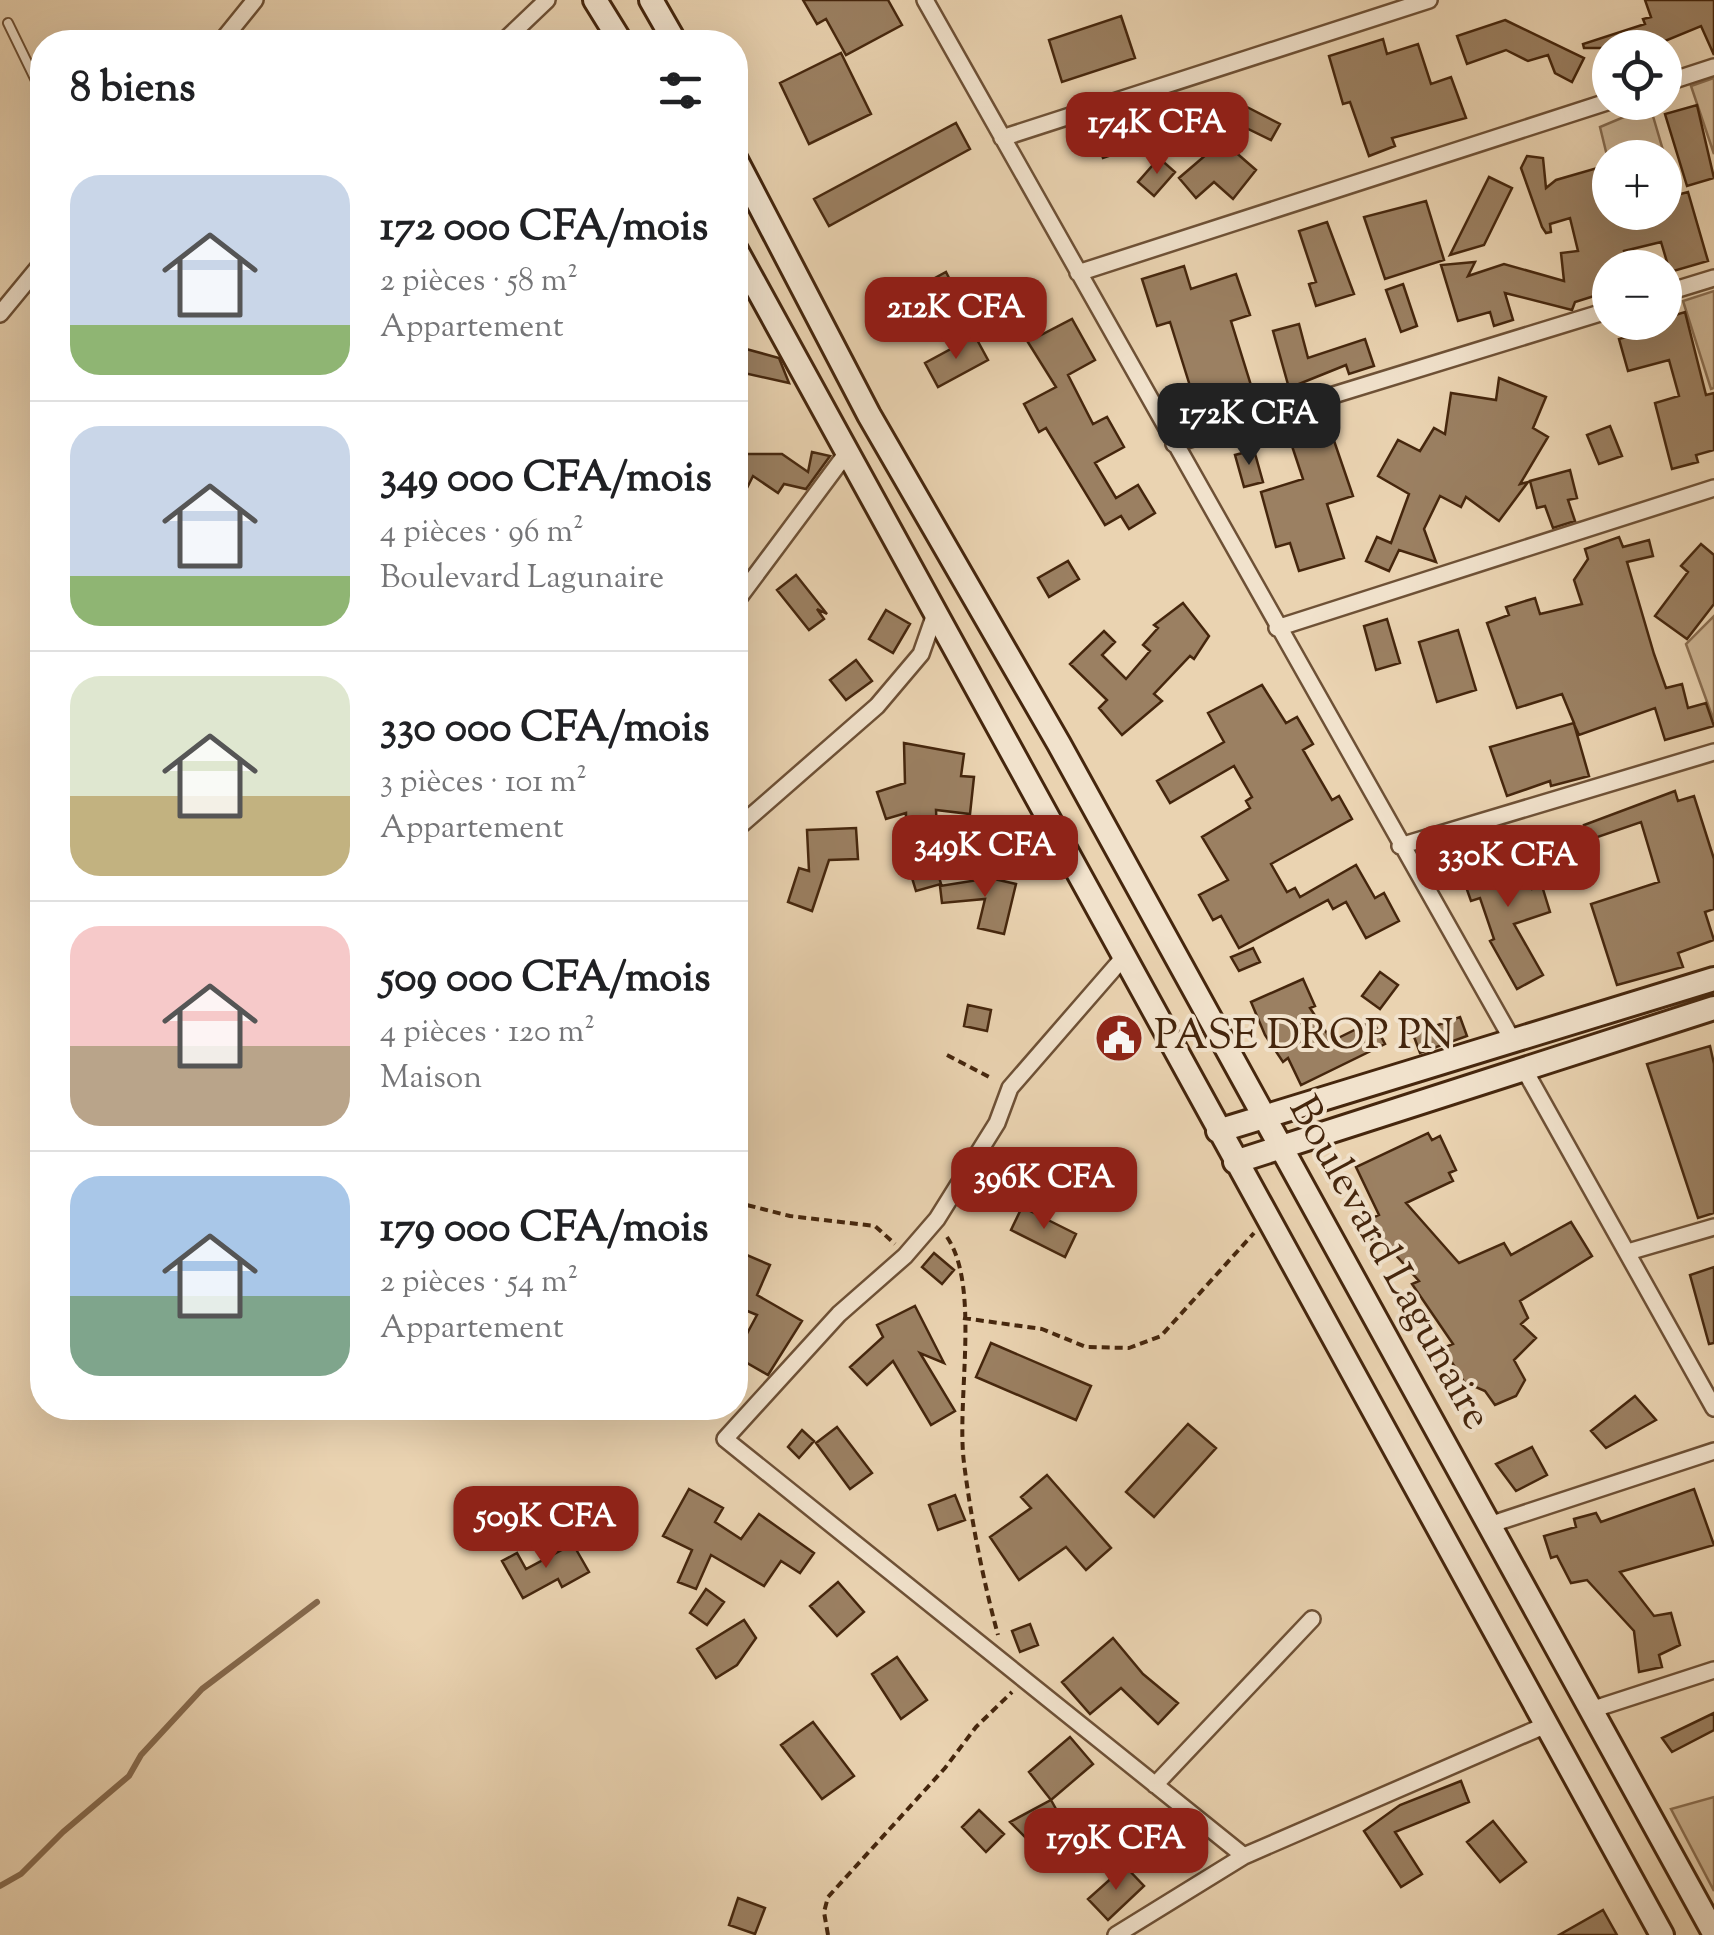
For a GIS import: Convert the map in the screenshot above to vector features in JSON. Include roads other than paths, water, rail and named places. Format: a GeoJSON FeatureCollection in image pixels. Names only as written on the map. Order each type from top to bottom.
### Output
{"type":"FeatureCollection","features":[{"type":"Feature","properties":{"kind":"main road"},"geometry":{"type":"LineString","coordinates":[[595,0],[614,30]]}},
{"type":"Feature","properties":{"kind":"main road"},"geometry":{"type":"LineString","coordinates":[[651,0],[668,30]]}},
{"type":"Feature","properties":{"kind":"main road","name":"Boulevard Lagunaire"},"geometry":{"type":"LineString","coordinates":[[748,183],[868,415],[1059,744],[1714,1934]]}},
{"type":"Feature","properties":{"kind":"main road","name":"Boulevard Lagunaire"},"geometry":{"type":"LineString","coordinates":[[748,272],[1662,1935]]}},
{"type":"Feature","properties":{"kind":"main road"},"geometry":{"type":"LineString","coordinates":[[1218,1131],[1714,980]]}},
{"type":"Feature","properties":{"kind":"main road"},"geometry":{"type":"LineString","coordinates":[[1236,1162],[1714,1008]]}},
{"type":"Feature","properties":{"kind":"street"},"geometry":{"type":"LineString","coordinates":[[231,30],[255,0]]}},
{"type":"Feature","properties":{"kind":"street"},"geometry":{"type":"LineString","coordinates":[[516,30],[547,0]]}},
{"type":"Feature","properties":{"kind":"street"},"geometry":{"type":"LineString","coordinates":[[924,0],[1513,1041]]}},
{"type":"Feature","properties":{"kind":"street"},"geometry":{"type":"LineString","coordinates":[[1002,138],[1429,0]]}},
{"type":"Feature","properties":{"kind":"street"},"geometry":{"type":"LineString","coordinates":[[1682,78],[1714,68]]}},
{"type":"Feature","properties":{"kind":"street"},"geometry":{"type":"LineString","coordinates":[[1078,273],[1592,107]]}},
{"type":"Feature","properties":{"kind":"street"},"geometry":{"type":"LineString","coordinates":[[0,314],[30,277]]}},
{"type":"Feature","properties":{"kind":"street"},"geometry":{"type":"LineString","coordinates":[[1682,288],[1714,278]]}},
{"type":"Feature","properties":{"kind":"street"},"geometry":{"type":"LineString","coordinates":[[1174,444],[1592,316]]}},
{"type":"Feature","properties":{"kind":"street"},"geometry":{"type":"LineString","coordinates":[[748,586],[846,454]]}},
{"type":"Feature","properties":{"kind":"street"},"geometry":{"type":"LineString","coordinates":[[1278,628],[1714,488]]}},
{"type":"Feature","properties":{"kind":"street"},"geometry":{"type":"LineString","coordinates":[[748,819],[877,706],[921,654],[935,614]]}},
{"type":"Feature","properties":{"kind":"street"},"geometry":{"type":"LineString","coordinates":[[1400,846],[1714,752]]}},
{"type":"Feature","properties":{"kind":"street"},"geometry":{"type":"LineString","coordinates":[[748,1413],[839,1314],[904,1256],[937,1219],[997,1123],[1010,1088],[1123,958]]}},
{"type":"Feature","properties":{"kind":"street"},"geometry":{"type":"LineString","coordinates":[[1524,1070],[1714,1408]]}},
{"type":"Feature","properties":{"kind":"street"},"geometry":{"type":"LineString","coordinates":[[1628,1252],[1714,1227]]}},
{"type":"Feature","properties":{"kind":"street"},"geometry":{"type":"LineString","coordinates":[[742,1420],[725,1438],[1244,1856]]}},
{"type":"Feature","properties":{"kind":"street"},"geometry":{"type":"LineString","coordinates":[[1489,1525],[1714,1451]]}},
{"type":"Feature","properties":{"kind":"street"},"geometry":{"type":"LineString","coordinates":[[1155,1785],[1312,1619]]}},
{"type":"Feature","properties":{"kind":"street"},"geometry":{"type":"LineString","coordinates":[[1592,1710],[1714,1670]]}},
{"type":"Feature","properties":{"kind":"street"},"geometry":{"type":"LineString","coordinates":[[1116,1935],[1244,1856],[1546,1725]]}},
{"type":"Feature","properties":{"kind":"lane"},"geometry":{"type":"LineString","coordinates":[[8,23],[30,68]]}},
{"type":"Feature","properties":{"kind":"waterway"},"geometry":{"type":"LineString","coordinates":[[0,1886],[21,1874],[129,1776],[141,1755],[202,1689],[317,1602]]}},
{"type":"Feature","properties":{"kind":"place","name":"PASE DROP PN"},"geometry":{"type":"Point","coordinates":[1119,1038]}}]}
